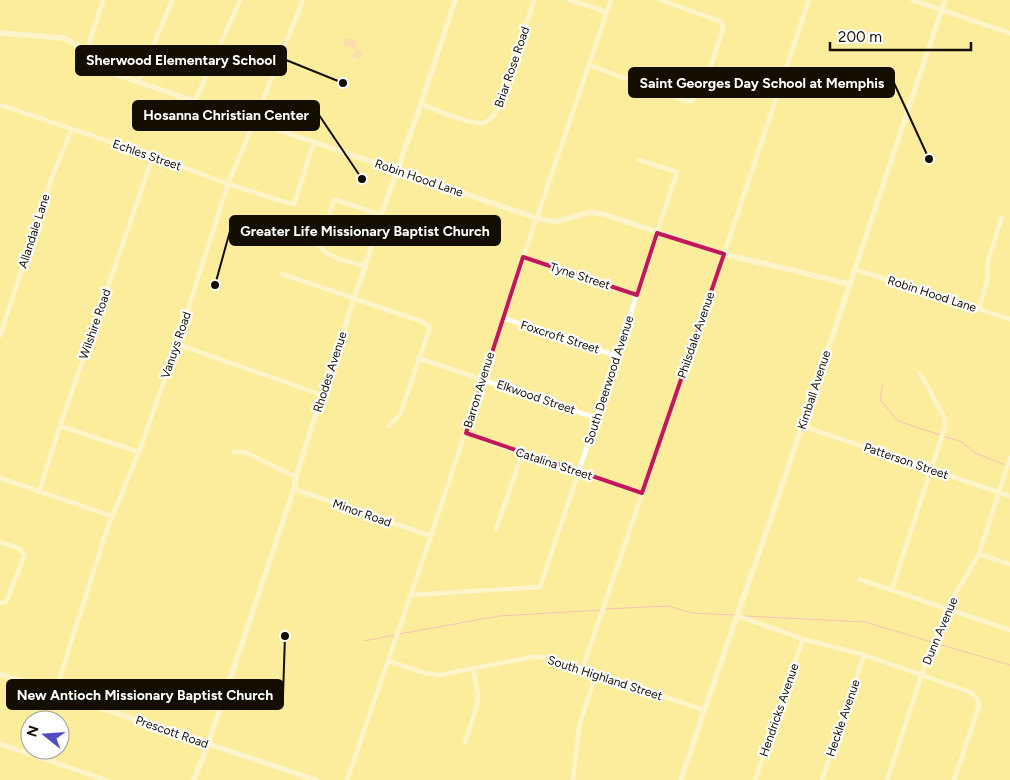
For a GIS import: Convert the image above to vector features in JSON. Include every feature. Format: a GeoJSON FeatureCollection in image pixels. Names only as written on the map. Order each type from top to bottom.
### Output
{"type":"FeatureCollection","features":[{"type":"Feature","properties":{"kind":"main road","name":"Rhodes Avenue"},"geometry":{"type":"LineString","coordinates":[[208,744],[294,489],[296,477],[322,395],[381,215],[421,104],[455,0]]}},
{"type":"Feature","properties":{"kind":"main road","name":"Kimball Avenue"},"geometry":{"type":"LineString","coordinates":[[681,780],[945,0]]}},
{"type":"Feature","properties":{"kind":"main road","name":"Robin Hood Lane"},"geometry":{"type":"LineString","coordinates":[[0,33],[63,38],[76,44],[102,67],[112,73],[536,218],[558,221],[591,212],[603,214],[724,254],[849,284]]}},
{"type":"Feature","properties":{"kind":"main road","name":"Prescott Road"},"geometry":{"type":"LineString","coordinates":[[0,674],[316,780]]}},
{"type":"Feature","properties":{"kind":"main road"},"geometry":{"type":"LineString","coordinates":[[194,780],[208,744]]}},
{"type":"Feature","properties":{"kind":"street"},"geometry":{"type":"LineString","coordinates":[[86,53],[103,0]]}},
{"type":"Feature","properties":{"kind":"street"},"geometry":{"type":"LineString","coordinates":[[138,82],[172,0]]}},
{"type":"Feature","properties":{"kind":"street"},"geometry":{"type":"LineString","coordinates":[[195,101],[240,0]]}},
{"type":"Feature","properties":{"kind":"street","name":"Vanuys Road"},"geometry":{"type":"LineString","coordinates":[[55,693],[107,529],[139,452],[177,344],[228,184],[303,0]]}},
{"type":"Feature","properties":{"kind":"street","name":"Briar Rose Road"},"geometry":{"type":"LineString","coordinates":[[421,104],[467,121],[482,123],[493,118],[499,107],[534,0]]}},
{"type":"Feature","properties":{"kind":"street"},"geometry":{"type":"LineString","coordinates":[[570,0],[607,12]]}},
{"type":"Feature","properties":{"kind":"street","name":"Barron Avenue"},"geometry":{"type":"LineString","coordinates":[[347,780],[466,434],[502,318],[611,0]]}},
{"type":"Feature","properties":{"kind":"street"},"geometry":{"type":"LineString","coordinates":[[589,66],[692,101],[704,87],[723,29],[722,22],[660,0]]}},
{"type":"Feature","properties":{"kind":"street","name":"Philsdale Avenue"},"geometry":{"type":"LineString","coordinates":[[582,670],[724,254],[808,0]]}},
{"type":"Feature","properties":{"kind":"street"},"geometry":{"type":"LineString","coordinates":[[912,0],[1010,33]]}},
{"type":"Feature","properties":{"kind":"street","name":"Echles Street"},"geometry":{"type":"LineString","coordinates":[[0,105],[152,156],[228,184],[294,204],[314,142]]}},
{"type":"Feature","properties":{"kind":"street","name":"Allandale Lane"},"geometry":{"type":"LineString","coordinates":[[0,336],[52,177],[72,129]]}},
{"type":"Feature","properties":{"kind":"street","name":"Wilshire Road"},"geometry":{"type":"LineString","coordinates":[[39,492],[152,156]]}},
{"type":"Feature","properties":{"kind":"street","name":"South Deerwood Avenue"},"geometry":{"type":"LineString","coordinates":[[411,595],[540,587],[677,172],[639,160]]}},
{"type":"Feature","properties":{"kind":"street"},"geometry":{"type":"LineString","coordinates":[[365,266],[336,258],[321,249],[319,245],[334,200],[381,215]]}},
{"type":"Feature","properties":{"kind":"street"},"geometry":{"type":"LineString","coordinates":[[979,309],[987,280],[988,261],[1002,217]]}},
{"type":"Feature","properties":{"kind":"street","name":"Tyne Street"},"geometry":{"type":"LineString","coordinates":[[523,256],[637,295]]}},
{"type":"Feature","properties":{"kind":"street","name":"Robin Hood Lane"},"geometry":{"type":"LineString","coordinates":[[854,269],[1010,318]]}},
{"type":"Feature","properties":{"kind":"street"},"geometry":{"type":"LineString","coordinates":[[282,274],[423,322],[430,327],[400,415],[389,426]]}},
{"type":"Feature","properties":{"kind":"street","name":"Foxcroft Street"},"geometry":{"type":"LineString","coordinates":[[502,318],[617,356]]}},
{"type":"Feature","properties":{"kind":"street"},"geometry":{"type":"LineString","coordinates":[[177,344],[322,395]]}},
{"type":"Feature","properties":{"kind":"street","name":"Elkwood Street"},"geometry":{"type":"LineString","coordinates":[[418,358],[596,418]]}},
{"type":"Feature","properties":{"kind":"street"},"geometry":{"type":"LineString","coordinates":[[892,590],[945,427],[944,417],[920,373]]}},
{"type":"Feature","properties":{"kind":"street"},"geometry":{"type":"LineString","coordinates":[[60,426],[139,452]]}},
{"type":"Feature","properties":{"kind":"street","name":"Patterson Street"},"geometry":{"type":"LineString","coordinates":[[802,426],[1010,496]]}},
{"type":"Feature","properties":{"kind":"street","name":"Catalina Street"},"geometry":{"type":"LineString","coordinates":[[466,434],[642,493]]}},
{"type":"Feature","properties":{"kind":"street"},"geometry":{"type":"LineString","coordinates":[[234,452],[245,452],[296,477]]}},
{"type":"Feature","properties":{"kind":"street"},"geometry":{"type":"LineString","coordinates":[[496,529],[522,454]]}},
{"type":"Feature","properties":{"kind":"street","name":"Dunn Avenue"},"geometry":{"type":"LineString","coordinates":[[887,780],[922,674],[947,608],[979,554],[1010,458]]}},
{"type":"Feature","properties":{"kind":"street"},"geometry":{"type":"LineString","coordinates":[[0,478],[112,516]]}},
{"type":"Feature","properties":{"kind":"street","name":"Minor Road"},"geometry":{"type":"LineString","coordinates":[[294,489],[431,536]]}},
{"type":"Feature","properties":{"kind":"street"},"geometry":{"type":"LineString","coordinates":[[0,542],[18,548],[26,555],[6,602],[0,603]]}},
{"type":"Feature","properties":{"kind":"street"},"geometry":{"type":"LineString","coordinates":[[979,554],[1010,564]]}},
{"type":"Feature","properties":{"kind":"street"},"geometry":{"type":"LineString","coordinates":[[859,579],[1010,630]]}},
{"type":"Feature","properties":{"kind":"street"},"geometry":{"type":"LineString","coordinates":[[738,616],[803,639],[864,655],[970,692],[977,698],[978,706],[954,780]]}},
{"type":"Feature","properties":{"kind":"street","name":"Hendricks Avenue"},"geometry":{"type":"LineString","coordinates":[[755,780],[803,639]]}},
{"type":"Feature","properties":{"kind":"street","name":"Heckle Avenue"},"geometry":{"type":"LineString","coordinates":[[822,780],[864,655]]}},
{"type":"Feature","properties":{"kind":"street","name":"South Highland Street"},"geometry":{"type":"LineString","coordinates":[[388,661],[425,673],[439,674],[533,657],[546,657],[704,710]]}},
{"type":"Feature","properties":{"kind":"street"},"geometry":{"type":"LineString","coordinates":[[465,742],[478,702],[473,668]]}},
{"type":"Feature","properties":{"kind":"street"},"geometry":{"type":"LineString","coordinates":[[572,780],[579,727],[596,674]]}},
{"type":"Feature","properties":{"kind":"street"},"geometry":{"type":"LineString","coordinates":[[0,744],[106,780]]}},
{"type":"Feature","properties":{"kind":"highlighted area"},"geometry":{"type":"Polygon","coordinates":[[[657,233],[724,254],[642,493],[466,433],[523,257],[637,295],[657,233]]]}},
{"type":"Feature","properties":{"kind":"shaded area"},"geometry":{"type":"Polygon","coordinates":[[[345,38],[357,41],[356,49],[343,45],[345,38]]]}},
{"type":"Feature","properties":{"kind":"shaded area"},"geometry":{"type":"Polygon","coordinates":[[[356,49],[363,52],[360,60],[352,57],[356,49]]]}},
{"type":"Feature","properties":{"kind":"waterway"},"geometry":{"type":"LineString","coordinates":[[883,384],[880,400],[898,421],[940,435]]}},
{"type":"Feature","properties":{"kind":"waterway"},"geometry":{"type":"LineString","coordinates":[[943,436],[962,442],[975,453],[1010,467]]}},
{"type":"Feature","properties":{"kind":"waterway"},"geometry":{"type":"LineString","coordinates":[[605,609],[668,606],[692,613],[735,615]]}},
{"type":"Feature","properties":{"kind":"waterway"},"geometry":{"type":"LineString","coordinates":[[399,634],[499,616],[601,610]]}},
{"type":"Feature","properties":{"kind":"waterway"},"geometry":{"type":"LineString","coordinates":[[744,616],[865,622],[932,642]]}},
{"type":"Feature","properties":{"kind":"waterway"},"geometry":{"type":"LineString","coordinates":[[364,641],[395,635]]}},
{"type":"Feature","properties":{"kind":"waterway"},"geometry":{"type":"LineString","coordinates":[[935,643],[1010,665]]}},
{"type":"Feature","properties":{"kind":"place","name":"Sherwood Elementary School"},"geometry":{"type":"Point","coordinates":[343,83]}},
{"type":"Feature","properties":{"kind":"place","name":"Saint Georges Day School at Memphis"},"geometry":{"type":"Point","coordinates":[929,159]}},
{"type":"Feature","properties":{"kind":"place","name":"Hosanna Christian Center"},"geometry":{"type":"Point","coordinates":[362,179]}},
{"type":"Feature","properties":{"kind":"place","name":"Greater Life Missionary Baptist Church"},"geometry":{"type":"Point","coordinates":[215,285]}},
{"type":"Feature","properties":{"kind":"place","name":"New Antioch Missionary Baptist Church"},"geometry":{"type":"Point","coordinates":[285,636]}}]}
